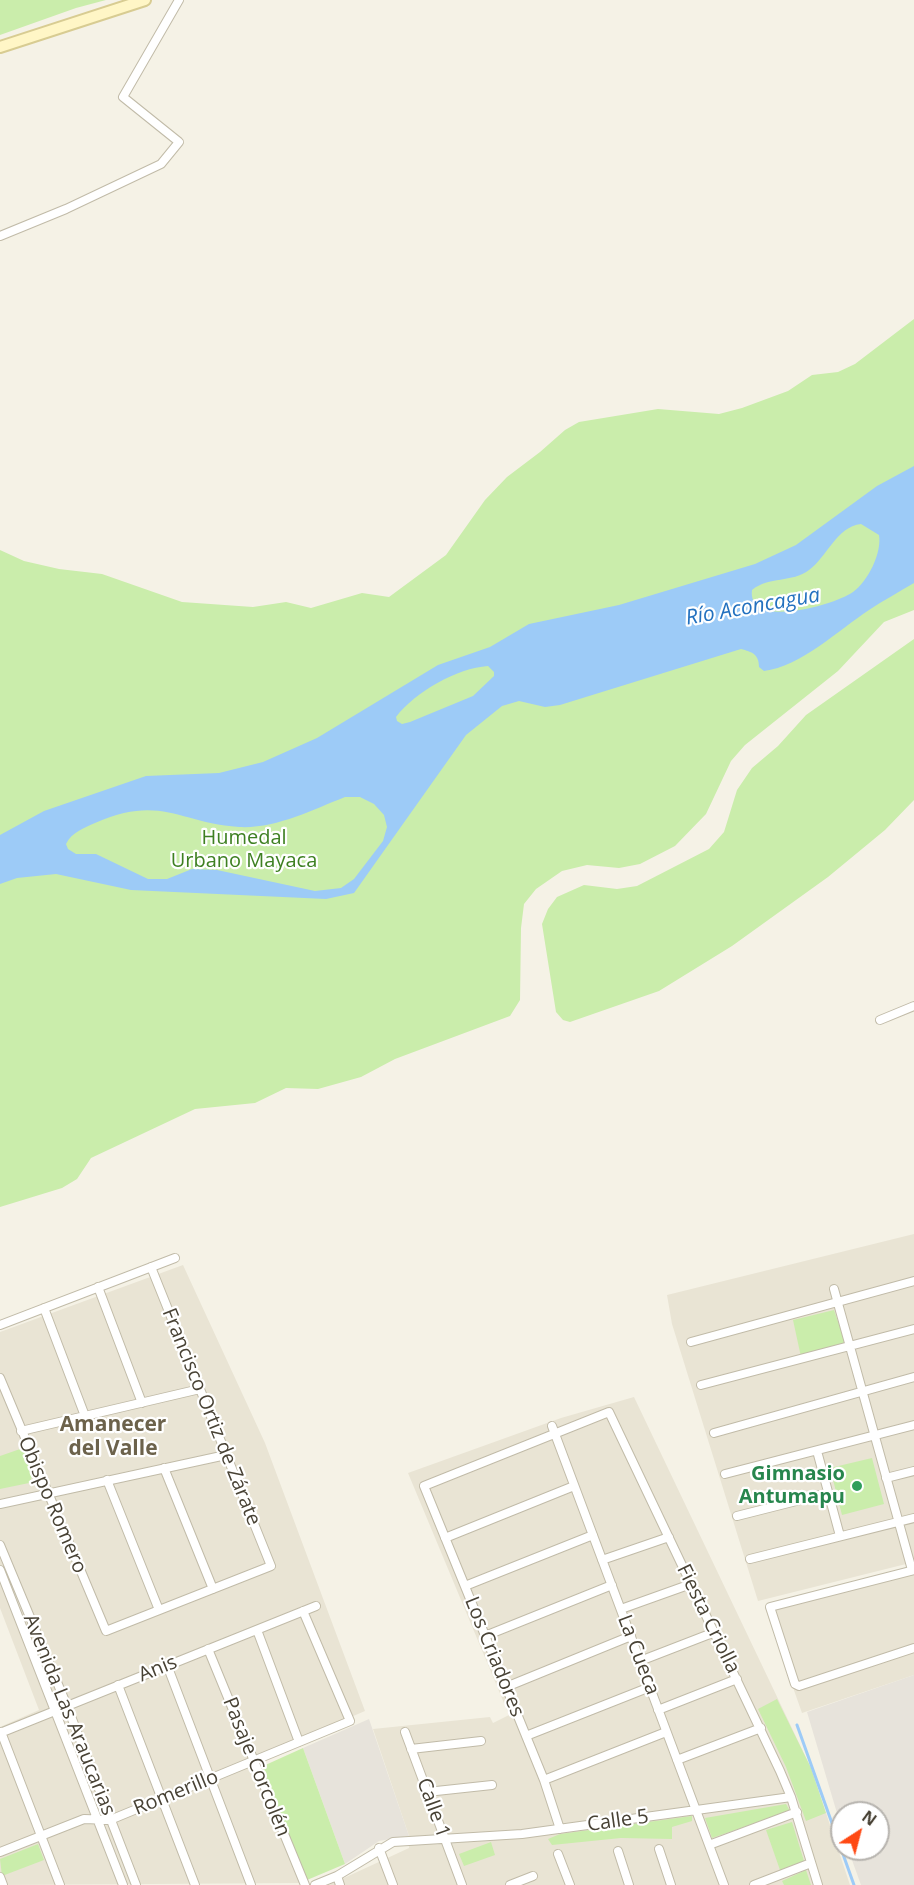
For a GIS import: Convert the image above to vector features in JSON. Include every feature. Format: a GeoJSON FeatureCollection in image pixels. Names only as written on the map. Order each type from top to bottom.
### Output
{"type":"FeatureCollection","features":[{"type":"Feature","properties":{"kind":"main road"},"geometry":{"type":"LineString","coordinates":[[0,47],[145,0]]}},
{"type":"Feature","properties":{"kind":"street"},"geometry":{"type":"LineString","coordinates":[[0,236],[66,209],[161,164],[179,142],[123,97],[179,0]]}},
{"type":"Feature","properties":{"kind":"street"},"geometry":{"type":"LineString","coordinates":[[880,1020],[914,1006]]}},
{"type":"Feature","properties":{"kind":"street"},"geometry":{"type":"LineString","coordinates":[[0,1325],[175,1258]]}},
{"type":"Feature","properties":{"kind":"street","name":"Francisco Ortiz de Zárate"},"geometry":{"type":"LineString","coordinates":[[151,1267],[272,1566],[213,1589]]}},
{"type":"Feature","properties":{"kind":"street"},"geometry":{"type":"LineString","coordinates":[[691,1342],[914,1281]]}},
{"type":"Feature","properties":{"kind":"street"},"geometry":{"type":"LineString","coordinates":[[98,1287],[142,1403]]}},
{"type":"Feature","properties":{"kind":"street"},"geometry":{"type":"LineString","coordinates":[[834,1289],[913,1570],[770,1606],[795,1684],[799,1686],[914,1648]]}},
{"type":"Feature","properties":{"kind":"street"},"geometry":{"type":"LineString","coordinates":[[44,1308],[85,1416]]}},
{"type":"Feature","properties":{"kind":"street"},"geometry":{"type":"LineString","coordinates":[[701,1385],[914,1329]]}},
{"type":"Feature","properties":{"kind":"street"},"geometry":{"type":"LineString","coordinates":[[714,1433],[914,1377]]}},
{"type":"Feature","properties":{"kind":"street","name":"Obispo Romero"},"geometry":{"type":"LineString","coordinates":[[0,1378],[106,1631],[159,1610]]}},
{"type":"Feature","properties":{"kind":"street"},"geometry":{"type":"LineString","coordinates":[[21,1431],[200,1389]]}},
{"type":"Feature","properties":{"kind":"street","name":"Fiesta Criolla"},"geometry":{"type":"LineString","coordinates":[[555,1435],[609,1412],[761,1728],[791,1797],[818,1885]]}},
{"type":"Feature","properties":{"kind":"street"},"geometry":{"type":"LineString","coordinates":[[725,1474],[914,1425]]}},
{"type":"Feature","properties":{"kind":"street","name":"La Cueca"},"geometry":{"type":"LineString","coordinates":[[552,1426],[724,1885]]}},
{"type":"Feature","properties":{"kind":"street","name":"Los Criadores"},"geometry":{"type":"LineString","coordinates":[[555,1435],[424,1486],[544,1780],[560,1829]]}},
{"type":"Feature","properties":{"kind":"street"},"geometry":{"type":"LineString","coordinates":[[817,1450],[840,1536]]}},
{"type":"Feature","properties":{"kind":"street"},"geometry":{"type":"LineString","coordinates":[[0,1504],[226,1455]]}},
{"type":"Feature","properties":{"kind":"street"},"geometry":{"type":"LineString","coordinates":[[107,1480],[159,1610],[213,1589],[164,1468]]}},
{"type":"Feature","properties":{"kind":"street"},"geometry":{"type":"LineString","coordinates":[[886,1478],[914,1471]]}},
{"type":"Feature","properties":{"kind":"street"},"geometry":{"type":"LineString","coordinates":[[445,1538],[574,1486]]}},
{"type":"Feature","properties":{"kind":"street"},"geometry":{"type":"LineString","coordinates":[[737,1516],[828,1493]]}},
{"type":"Feature","properties":{"kind":"street"},"geometry":{"type":"LineString","coordinates":[[750,1559],[914,1518]]}},
{"type":"Feature","properties":{"kind":"street"},"geometry":{"type":"LineString","coordinates":[[465,1586],[593,1535]]}},
{"type":"Feature","properties":{"kind":"street"},"geometry":{"type":"LineString","coordinates":[[602,1560],[669,1537]]}},
{"type":"Feature","properties":{"kind":"street","name":"Avenida Las Araucarias"},"geometry":{"type":"LineString","coordinates":[[0,1545],[67,1706],[136,1885]]}},
{"type":"Feature","properties":{"kind":"street","name":"Avenida Las Araucarias"},"geometry":{"type":"LineString","coordinates":[[0,1570],[123,1885]]}},
{"type":"Feature","properties":{"kind":"street"},"geometry":{"type":"LineString","coordinates":[[621,1609],[691,1584]]}},
{"type":"Feature","properties":{"kind":"street"},"geometry":{"type":"LineString","coordinates":[[485,1636],[612,1585]]}},
{"type":"Feature","properties":{"kind":"street","name":"Anis"},"geometry":{"type":"LineString","coordinates":[[1,1733],[316,1606]]}},
{"type":"Feature","properties":{"kind":"street","name":"Romerillo"},"geometry":{"type":"LineString","coordinates":[[0,1852],[84,1819],[110,1820],[350,1721],[303,1611]]}},
{"type":"Feature","properties":{"kind":"street"},"geometry":{"type":"LineString","coordinates":[[257,1629],[299,1742]]}},
{"type":"Feature","properties":{"kind":"street"},"geometry":{"type":"LineString","coordinates":[[640,1662],[715,1632]]}},
{"type":"Feature","properties":{"kind":"street"},"geometry":{"type":"LineString","coordinates":[[506,1687],[631,1636]]}},
{"type":"Feature","properties":{"kind":"street","name":"Pasaje Corcolén"},"geometry":{"type":"LineString","coordinates":[[208,1649],[252,1761],[305,1885]]}},
{"type":"Feature","properties":{"kind":"street"},"geometry":{"type":"LineString","coordinates":[[168,1665],[251,1885]]}},
{"type":"Feature","properties":{"kind":"street"},"geometry":{"type":"LineString","coordinates":[[658,1710],[737,1679]]}},
{"type":"Feature","properties":{"kind":"street"},"geometry":{"type":"LineString","coordinates":[[118,1685],[195,1885]]}},
{"type":"Feature","properties":{"kind":"street"},"geometry":{"type":"LineString","coordinates":[[526,1736],[650,1687]]}},
{"type":"Feature","properties":{"kind":"street"},"geometry":{"type":"LineString","coordinates":[[677,1760],[761,1728]]}},
{"type":"Feature","properties":{"kind":"street","name":"Calle 1"},"geometry":{"type":"LineString","coordinates":[[405,1732],[462,1885]]}},
{"type":"Feature","properties":{"kind":"street"},"geometry":{"type":"LineString","coordinates":[[544,1780],[666,1732]]}},
{"type":"Feature","properties":{"kind":"street"},"geometry":{"type":"LineString","coordinates":[[1,1733],[39,1836],[60,1885]]}},
{"type":"Feature","properties":{"kind":"street"},"geometry":{"type":"LineString","coordinates":[[411,1749],[482,1741]]}},
{"type":"Feature","properties":{"kind":"street"},"geometry":{"type":"LineString","coordinates":[[427,1792],[492,1785]]}},
{"type":"Feature","properties":{"kind":"street","name":"Calle 5"},"geometry":{"type":"LineString","coordinates":[[315,1885],[337,1876],[379,1848],[393,1842],[560,1829],[791,1797]]}},
{"type":"Feature","properties":{"kind":"street"},"geometry":{"type":"LineString","coordinates":[[709,1845],[796,1812]]}},
{"type":"Feature","properties":{"kind":"street"},"geometry":{"type":"LineString","coordinates":[[379,1848],[393,1885]]}},
{"type":"Feature","properties":{"kind":"street"},"geometry":{"type":"LineString","coordinates":[[659,1849],[671,1885]]}},
{"type":"Feature","properties":{"kind":"street"},"geometry":{"type":"LineString","coordinates":[[618,1851],[629,1885]]}},
{"type":"Feature","properties":{"kind":"street"},"geometry":{"type":"LineString","coordinates":[[558,1854],[570,1885]]}},
{"type":"Feature","properties":{"kind":"street"},"geometry":{"type":"LineString","coordinates":[[754,1885],[811,1863]]}},
{"type":"Feature","properties":{"kind":"street"},"geometry":{"type":"LineString","coordinates":[[337,1876],[340,1885]]}},
{"type":"Feature","properties":{"kind":"street"},"geometry":{"type":"LineString","coordinates":[[510,1885],[533,1876]]}},
{"type":"Feature","properties":{"kind":"street"},"geometry":{"type":"LineString","coordinates":[[0,1877],[3,1885]]}},
{"type":"Feature","properties":{"kind":"shaded area"},"geometry":{"type":"Polygon","coordinates":[[[914,1234],[914,1562],[758,1601],[672,1324],[667,1295],[914,1234]]]}},
{"type":"Feature","properties":{"kind":"shaded area"},"geometry":{"type":"Polygon","coordinates":[[[183,1265],[265,1443],[365,1711],[250,1760],[301,1883],[0,1885],[0,1727],[39,1710],[0,1608],[0,1332],[183,1265]]]}},
{"type":"Feature","properties":{"kind":"shaded area"},"geometry":{"type":"Polygon","coordinates":[[[634,1397],[811,1768],[830,1825],[830,1861],[842,1861],[850,1885],[329,1885],[409,1848],[409,1836],[373,1729],[490,1717],[493,1723],[509,1715],[408,1473],[561,1418],[634,1397]]]}},
{"type":"Feature","properties":{"kind":"shaded area"},"geometry":{"type":"Polygon","coordinates":[[[914,1571],[914,1675],[802,1713],[765,1608],[914,1571]]]}},
{"type":"Feature","properties":{"kind":"shaded area"},"geometry":{"type":"Polygon","coordinates":[[[914,1675],[914,1885],[861,1885],[852,1861],[890,1861],[890,1801],[833,1801],[807,1712],[914,1675]]]}},
{"type":"Feature","properties":{"kind":"shaded area"},"geometry":{"type":"Polygon","coordinates":[[[369,1719],[409,1836],[379,1841],[345,1864],[303,1748],[369,1719]]]}},
{"type":"Feature","properties":{"kind":"green space"},"geometry":{"type":"Polygon","coordinates":[[[0,0],[106,0],[76,8],[0,35],[0,0]]]}},
{"type":"Feature","properties":{"kind":"green space","name":"Humedal Urbano Mayaca"},"geometry":{"type":"Polygon","coordinates":[[[914,319],[914,610],[884,622],[838,671],[745,745],[731,761],[706,814],[675,846],[640,864],[619,868],[587,865],[562,871],[536,889],[524,904],[521,928],[520,1000],[510,1016],[395,1059],[361,1077],[318,1089],[286,1088],[255,1103],[195,1109],[91,1158],[77,1179],[62,1188],[0,1207],[0,550],[24,561],[59,569],[102,574],[182,602],[253,607],[286,602],[311,608],[362,593],[389,597],[446,555],[485,500],[507,477],[565,430],[579,422],[658,409],[719,414],[742,408],[788,391],[812,375],[838,372],[855,364],[914,319]]]}},
{"type":"Feature","properties":{"kind":"green space"},"geometry":{"type":"Polygon","coordinates":[[[914,639],[914,800],[885,830],[828,877],[732,946],[659,991],[570,1022],[563,1020],[556,1012],[542,924],[548,909],[557,897],[584,885],[617,889],[637,886],[709,849],[724,832],[737,790],[752,768],[778,746],[806,715],[914,639]]]}},
{"type":"Feature","properties":{"kind":"green space"},"geometry":{"type":"Polygon","coordinates":[[[834,1310],[846,1345],[801,1357],[793,1320],[834,1310]]]}},
{"type":"Feature","properties":{"kind":"green space"},"geometry":{"type":"Polygon","coordinates":[[[23,1448],[32,1470],[29,1483],[0,1489],[0,1456],[23,1448]]]}},
{"type":"Feature","properties":{"kind":"green space","name":"Gimnasio Antumapu"},"geometry":{"type":"Polygon","coordinates":[[[872,1458],[884,1504],[842,1515],[830,1468],[872,1458]]]}},
{"type":"Feature","properties":{"kind":"green space"},"geometry":{"type":"Polygon","coordinates":[[[777,1699],[811,1768],[826,1813],[806,1821],[786,1767],[758,1709],[777,1699]]]}},
{"type":"Feature","properties":{"kind":"green space"},"geometry":{"type":"Polygon","coordinates":[[[303,1748],[345,1864],[307,1880],[261,1767],[303,1748]]]}},
{"type":"Feature","properties":{"kind":"green space"},"geometry":{"type":"Polygon","coordinates":[[[786,1804],[790,1811],[712,1838],[705,1818],[786,1804]]]}},
{"type":"Feature","properties":{"kind":"green space"},"geometry":{"type":"Polygon","coordinates":[[[692,1816],[692,1821],[672,1827],[672,1839],[621,1838],[552,1845],[548,1839],[560,1834],[692,1816]]]}},
{"type":"Feature","properties":{"kind":"green space"},"geometry":{"type":"Polygon","coordinates":[[[792,1822],[804,1861],[780,1870],[766,1830],[792,1822]]]}},
{"type":"Feature","properties":{"kind":"green space"},"geometry":{"type":"Polygon","coordinates":[[[491,1842],[495,1855],[464,1866],[459,1854],[491,1842]]]}},
{"type":"Feature","properties":{"kind":"green space"},"geometry":{"type":"Polygon","coordinates":[[[38,1844],[44,1860],[2,1876],[0,1859],[38,1844]]]}},
{"type":"Feature","properties":{"kind":"green space"},"geometry":{"type":"Polygon","coordinates":[[[806,1870],[811,1885],[784,1885],[782,1881],[806,1870]]]}},
{"type":"Feature","properties":{"kind":"water","name":"Río Aconcagua"},"geometry":{"type":"Polygon","coordinates":[[[914,466],[914,583],[869,610],[805,655],[778,668],[764,671],[759,667],[758,659],[754,654],[741,649],[560,705],[545,707],[519,701],[502,706],[466,735],[354,893],[326,899],[131,890],[56,874],[17,878],[0,884],[0,835],[44,811],[146,776],[219,773],[263,762],[317,738],[438,665],[490,647],[529,624],[619,605],[755,564],[796,545],[877,486],[914,466]],[[861,524],[845,530],[809,570],[795,577],[766,583],[752,590],[754,602],[763,609],[777,612],[794,611],[829,603],[853,592],[864,581],[873,566],[879,542],[879,535],[861,524]],[[488,666],[450,676],[425,690],[404,708],[396,717],[397,721],[402,724],[410,722],[473,696],[494,676],[494,672],[488,666]],[[345,797],[306,813],[266,825],[239,827],[154,810],[137,811],[118,815],[87,827],[75,833],[66,844],[68,849],[76,854],[96,854],[148,879],[167,879],[192,869],[217,870],[315,891],[341,888],[354,879],[383,841],[387,827],[384,815],[374,804],[360,797],[345,797]]]}},
{"type":"Feature","properties":{"kind":"waterway"},"geometry":{"type":"LineString","coordinates":[[797,1725],[854,1885]]}},
{"type":"Feature","properties":{"kind":"place","name":"Gimnasio Antumapu"},"geometry":{"type":"Point","coordinates":[857,1486]}},
{"type":"Feature","properties":{"kind":"district","name":"Amanecer del Valle"},"geometry":{"type":"Point","coordinates":[113,1437]}}]}
